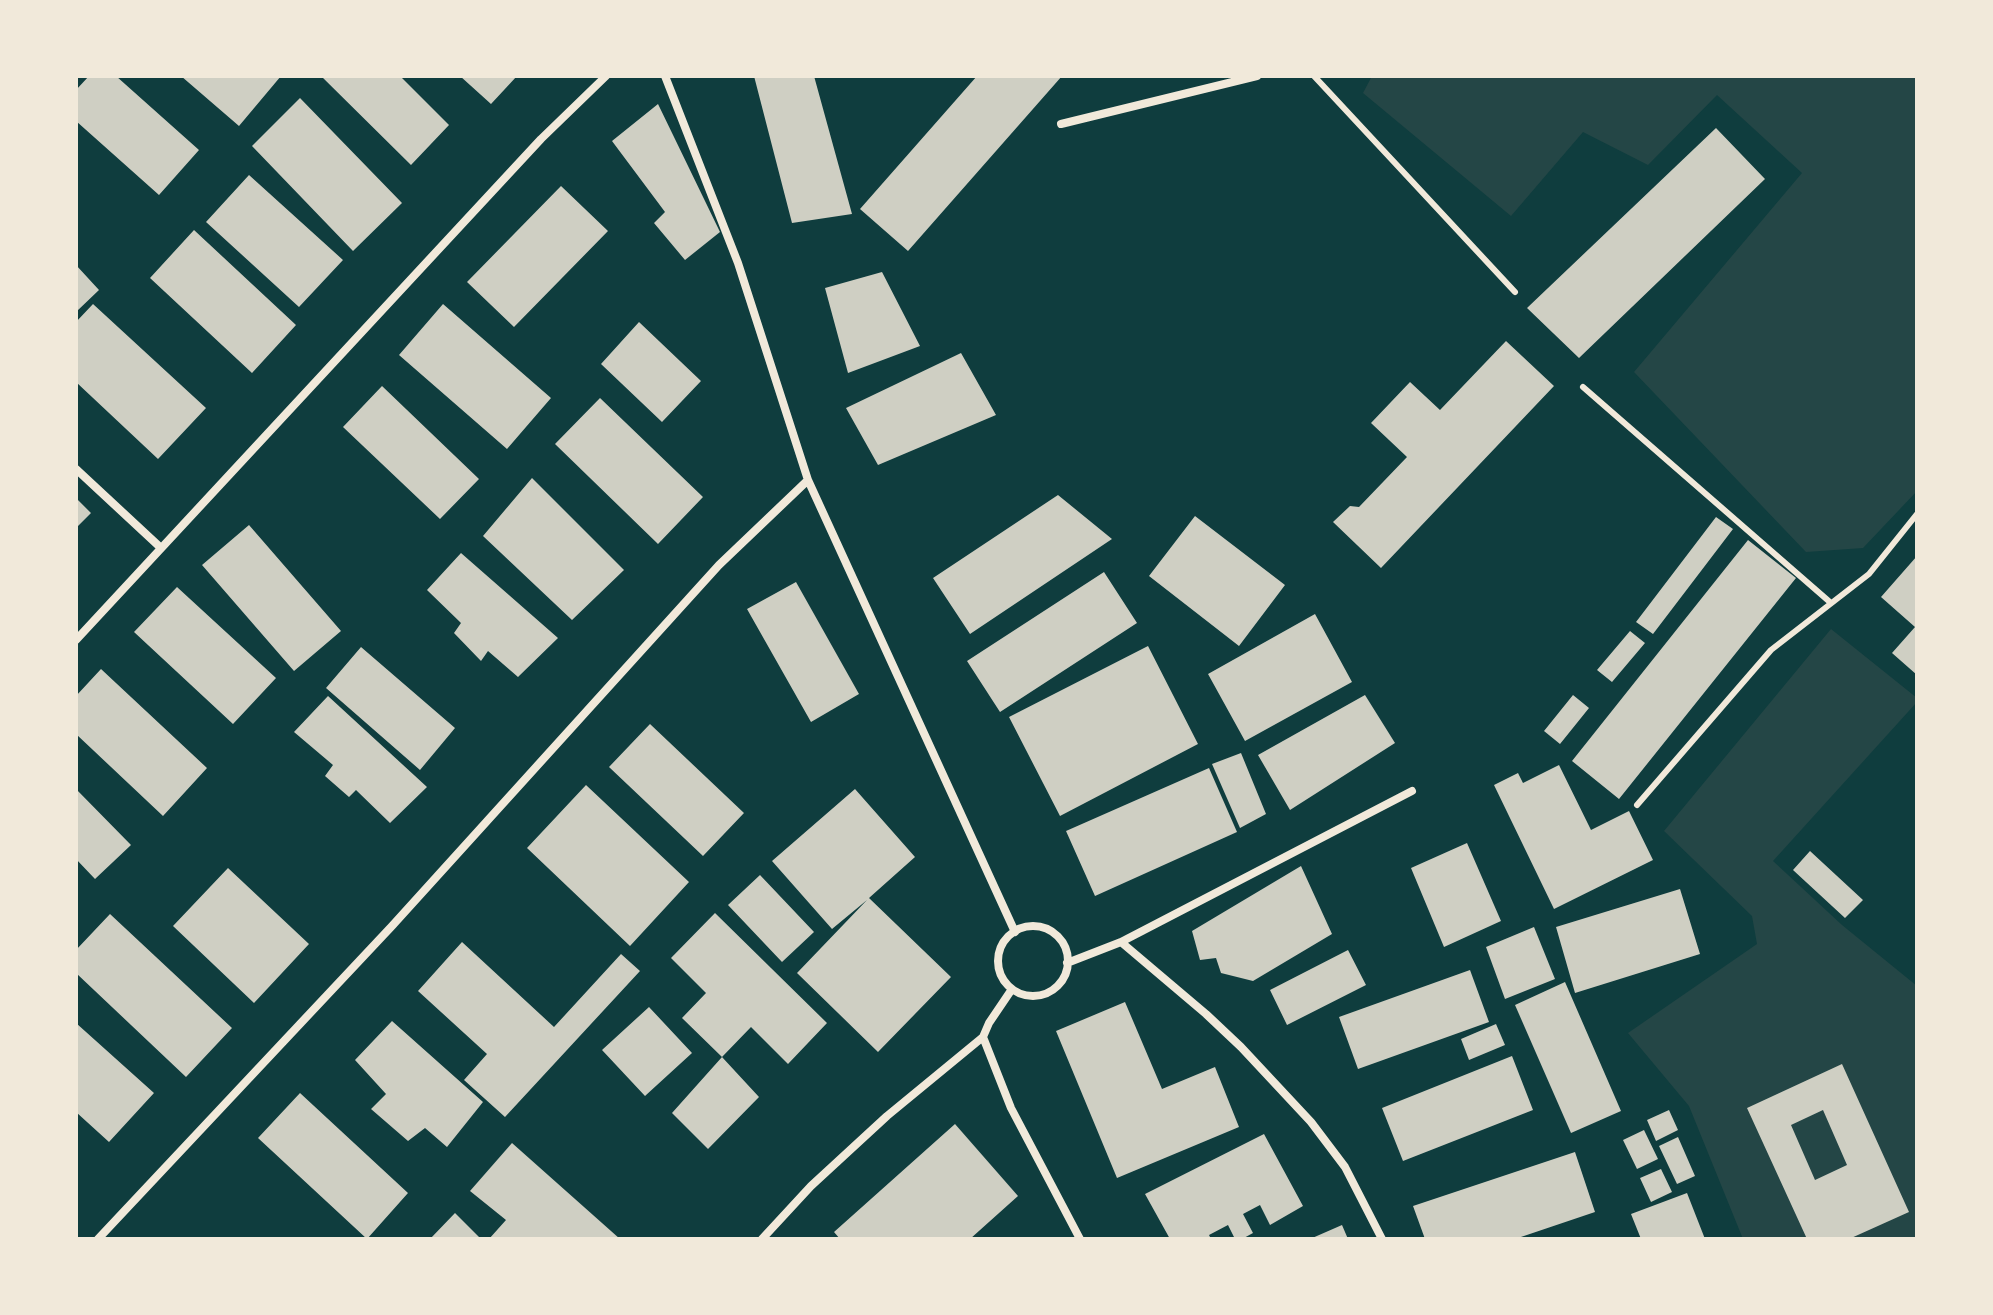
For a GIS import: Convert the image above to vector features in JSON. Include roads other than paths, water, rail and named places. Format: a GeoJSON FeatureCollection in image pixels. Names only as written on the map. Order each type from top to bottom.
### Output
{"type":"FeatureCollection","features":[{"type":"Feature","properties":{"kind":"street"},"geometry":{"type":"LineString","coordinates":[[76,640],[541,139],[606,76]]}},
{"type":"Feature","properties":{"kind":"street"},"geometry":{"type":"LineString","coordinates":[[665,76],[738,263],[808,480],[1015,932]]}},
{"type":"Feature","properties":{"kind":"street"},"geometry":{"type":"LineString","coordinates":[[1061,124],[1257,76]]}},
{"type":"Feature","properties":{"kind":"street"},"geometry":{"type":"LineString","coordinates":[[76,469],[161,548]]}},
{"type":"Feature","properties":{"kind":"street"},"geometry":{"type":"LineString","coordinates":[[98,1239],[392,926],[719,565],[808,480]]}},
{"type":"Feature","properties":{"kind":"street"},"geometry":{"type":"LineString","coordinates":[[1067,963],[1121,942],[1412,791]]}},
{"type":"Feature","properties":{"kind":"street"},"geometry":{"type":"LineString","coordinates":[[1034,926],[1048,930],[1063,943],[1067,963],[1061,982],[1044,994],[1024,995],[1012,989],[1000,974],[998,955],[1004,942],[1015,932],[1034,926]]}},
{"type":"Feature","properties":{"kind":"street"},"geometry":{"type":"LineString","coordinates":[[1121,942],[1224,1031],[1311,1122],[1345,1167],[1382,1239]]}},
{"type":"Feature","properties":{"kind":"street"},"geometry":{"type":"LineString","coordinates":[[762,1239],[811,1186],[887,1116],[983,1037],[1012,989]]}},
{"type":"Feature","properties":{"kind":"street"},"geometry":{"type":"LineString","coordinates":[[983,1037],[1011,1108],[1080,1239]]}},
{"type":"Feature","properties":{"kind":"lane"},"geometry":{"type":"LineString","coordinates":[[1314,76],[1515,292]]}},
{"type":"Feature","properties":{"kind":"lane"},"geometry":{"type":"LineString","coordinates":[[1583,387],[1831,603]]}},
{"type":"Feature","properties":{"kind":"lane"},"geometry":{"type":"LineString","coordinates":[[1637,805],[1771,650],[1869,574],[1917,514]]}}]}
